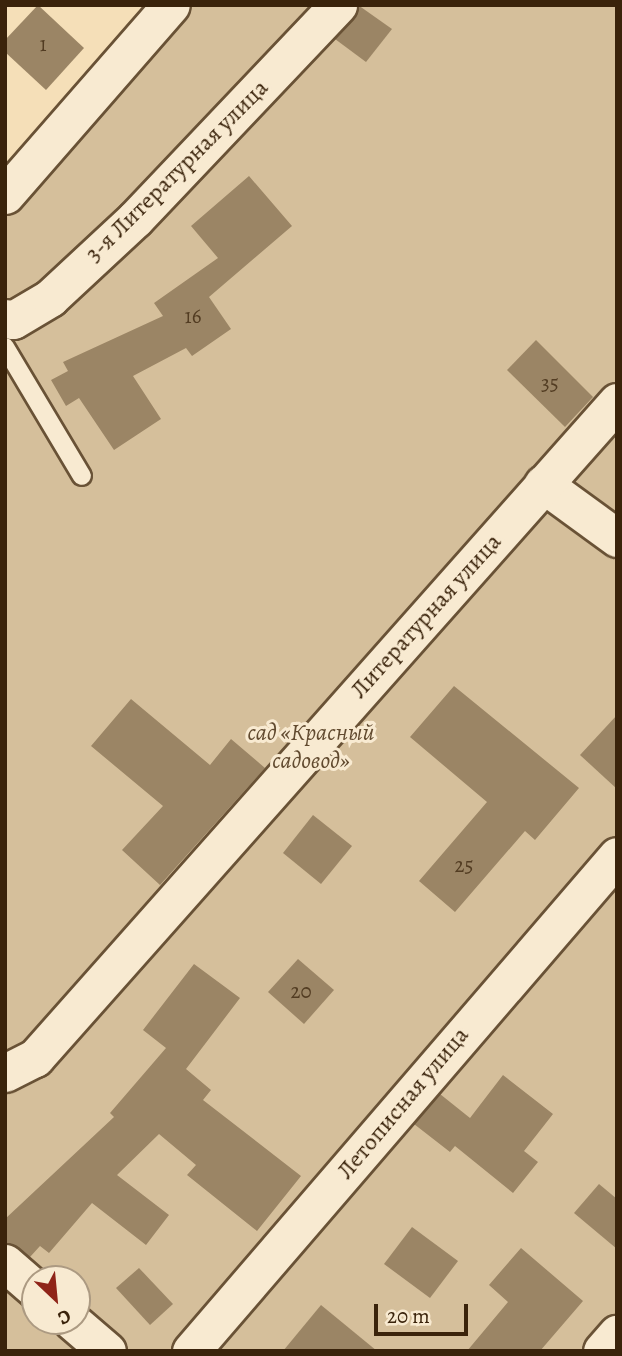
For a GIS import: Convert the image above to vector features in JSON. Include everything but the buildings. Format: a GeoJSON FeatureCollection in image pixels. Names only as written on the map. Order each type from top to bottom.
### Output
{"type":"FeatureCollection","features":[{"type":"Feature","properties":{"kind":"street","name":"3-я Литературная улица"},"geometry":{"type":"LineString","coordinates":[[5,318],[13,320],[50,298],[135,219],[338,5]]}},
{"type":"Feature","properties":{"kind":"street"},"geometry":{"type":"LineString","coordinates":[[5,195],[155,10]]}},
{"type":"Feature","properties":{"kind":"street","name":"Литературная улица"},"geometry":{"type":"LineString","coordinates":[[5,1073],[35,1058],[617,402]]}},
{"type":"Feature","properties":{"kind":"street"},"geometry":{"type":"LineString","coordinates":[[543,484],[617,538]]}},
{"type":"Feature","properties":{"kind":"street","name":"Летописная улица"},"geometry":{"type":"LineString","coordinates":[[191,1351],[617,856]]}},
{"type":"Feature","properties":{"kind":"street"},"geometry":{"type":"LineString","coordinates":[[5,1263],[21,1277]]}},
{"type":"Feature","properties":{"kind":"street"},"geometry":{"type":"LineString","coordinates":[[603,1351],[617,1334]]}},
{"type":"Feature","properties":{"kind":"street"},"geometry":{"type":"LineString","coordinates":[[88,1335],[107,1351]]}},
{"type":"Feature","properties":{"kind":"lane"},"geometry":{"type":"LineString","coordinates":[[5,347],[82,476]]}},
{"type":"Feature","properties":{"kind":"green space","name":"сад «Красный садовод»"},"geometry":{"type":"Polygon","coordinates":[[[185,5],[617,5],[617,1351],[5,1351],[5,214],[185,5]]]}}]}
